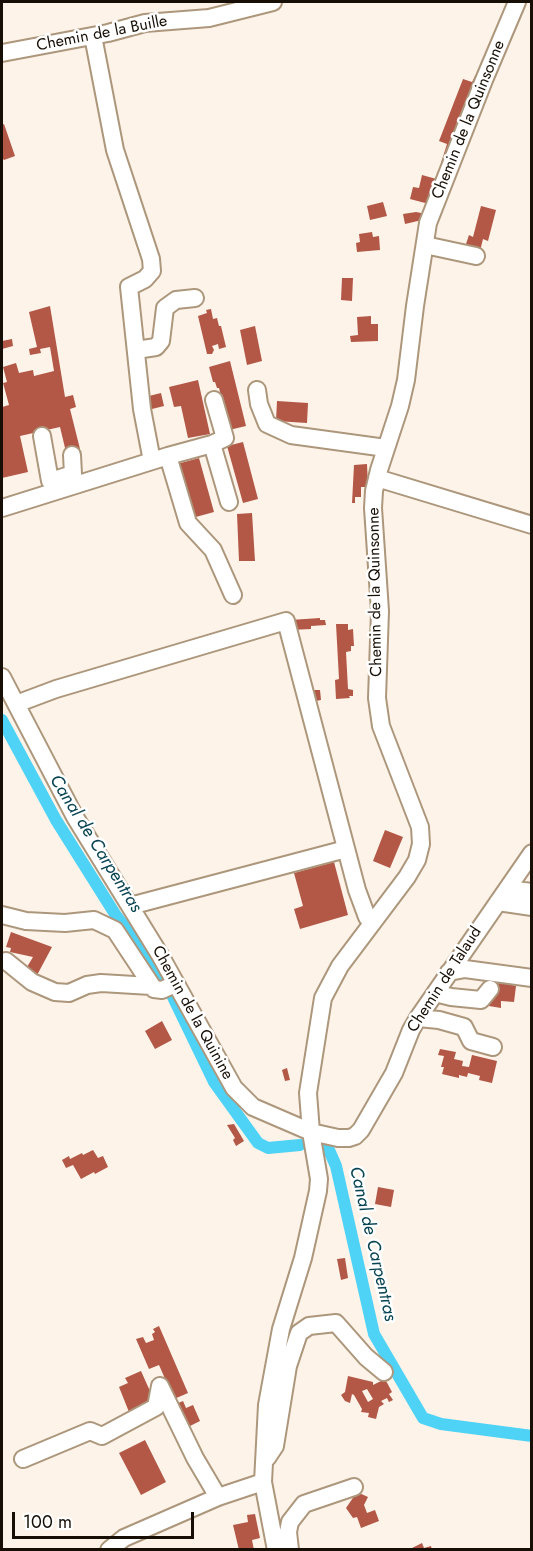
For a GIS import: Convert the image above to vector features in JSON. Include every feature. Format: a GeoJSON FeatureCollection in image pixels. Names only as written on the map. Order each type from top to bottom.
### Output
{"type":"FeatureCollection","features":[{"type":"Feature","properties":{"kind":"street","name":"Chemin de la Buille"},"geometry":{"type":"LineString","coordinates":[[2,54],[145,23],[209,18],[273,2]]}},
{"type":"Feature","properties":{"kind":"street","name":"Chemin de la Quinsonne"},"geometry":{"type":"LineString","coordinates":[[311,1132],[308,1093],[323,998],[340,966],[407,877],[417,860],[420,844],[420,828],[381,726],[377,698],[380,611],[373,508],[377,478],[406,380],[428,223],[484,80],[518,2]]}},
{"type":"Feature","properties":{"kind":"street"},"geometry":{"type":"LineString","coordinates":[[93,36],[115,150],[151,259],[152,271],[145,279],[129,287],[142,409],[188,523],[213,550],[233,595]]}},
{"type":"Feature","properties":{"kind":"street"},"geometry":{"type":"LineString","coordinates":[[425,245],[476,256]]}},
{"type":"Feature","properties":{"kind":"street"},"geometry":{"type":"LineString","coordinates":[[136,350],[156,347],[161,341],[165,308],[176,300],[195,298]]}},
{"type":"Feature","properties":{"kind":"street"},"geometry":{"type":"LineString","coordinates":[[257,390],[259,404],[267,424],[291,435],[386,448]]}},
{"type":"Feature","properties":{"kind":"street"},"geometry":{"type":"LineString","coordinates":[[2,508],[212,444],[225,438],[214,400]]}},
{"type":"Feature","properties":{"kind":"street"},"geometry":{"type":"LineString","coordinates":[[42,436],[50,481]]}},
{"type":"Feature","properties":{"kind":"street"},"geometry":{"type":"LineString","coordinates":[[212,444],[229,502]]}},
{"type":"Feature","properties":{"kind":"street"},"geometry":{"type":"LineString","coordinates":[[2,496],[73,474],[72,455]]}},
{"type":"Feature","properties":{"kind":"street"},"geometry":{"type":"LineString","coordinates":[[377,478],[531,525]]}},
{"type":"Feature","properties":{"kind":"street"},"geometry":{"type":"LineString","coordinates":[[16,705],[56,689],[286,621],[357,890],[367,917],[377,917]]}},
{"type":"Feature","properties":{"kind":"street","name":"Chemin de la Quinine"},"geometry":{"type":"LineString","coordinates":[[2,677],[75,817],[160,955],[234,1088],[253,1107],[311,1132]]}},
{"type":"Feature","properties":{"kind":"street"},"geometry":{"type":"LineString","coordinates":[[130,906],[346,849]]}},
{"type":"Feature","properties":{"kind":"street","name":"Chemin de Talaud"},"geometry":{"type":"LineString","coordinates":[[311,1132],[349,1138],[361,1130],[394,1073],[418,1018],[531,853]]}},
{"type":"Feature","properties":{"kind":"street"},"geometry":{"type":"LineString","coordinates":[[502,895],[531,892]]}},
{"type":"Feature","properties":{"kind":"street"},"geometry":{"type":"LineString","coordinates":[[502,895],[531,907]]}},
{"type":"Feature","properties":{"kind":"street"},"geometry":{"type":"LineString","coordinates":[[2,915],[26,921],[64,923],[94,920],[115,930],[151,986]]}},
{"type":"Feature","properties":{"kind":"street"},"geometry":{"type":"LineString","coordinates":[[6,961],[32,982],[55,992],[69,993],[87,985],[101,983],[151,986],[158,990],[175,984]]}},
{"type":"Feature","properties":{"kind":"street"},"geometry":{"type":"LineString","coordinates":[[449,972],[465,969],[531,978]]}},
{"type":"Feature","properties":{"kind":"street"},"geometry":{"type":"LineString","coordinates":[[435,993],[451,998],[481,1000],[490,989]]}},
{"type":"Feature","properties":{"kind":"street"},"geometry":{"type":"LineString","coordinates":[[418,1018],[439,1020],[464,1027],[471,1041],[493,1047]]}},
{"type":"Feature","properties":{"kind":"street"},"geometry":{"type":"LineString","coordinates":[[276,1550],[263,1482],[267,1406],[281,1329],[303,1258],[320,1179],[311,1132]]}},
{"type":"Feature","properties":{"kind":"street"},"geometry":{"type":"LineString","coordinates":[[263,1464],[274,1446],[288,1366],[299,1333],[309,1326],[336,1323],[366,1357],[384,1372]]}},
{"type":"Feature","properties":{"kind":"street"},"geometry":{"type":"LineString","coordinates":[[23,1459],[90,1431],[102,1436],[156,1407],[160,1386],[195,1458],[218,1497]]}},
{"type":"Feature","properties":{"kind":"street"},"geometry":{"type":"LineString","coordinates":[[109,1550],[124,1539],[218,1497],[263,1482]]}},
{"type":"Feature","properties":{"kind":"street"},"geometry":{"type":"LineString","coordinates":[[290,1550],[288,1532],[290,1522],[304,1504],[354,1487]]}},
{"type":"Feature","properties":{"kind":"building"},"geometry":{"type":"Polygon","coordinates":[[[475,76],[478,78],[445,164],[441,163],[447,144],[439,141],[463,79],[472,82],[475,76]]]}},
{"type":"Feature","properties":{"kind":"building"},"geometry":{"type":"Polygon","coordinates":[[[4,124],[15,156],[4,160],[2,158],[2,125],[4,124]]]}},
{"type":"Feature","properties":{"kind":"building"},"geometry":{"type":"Polygon","coordinates":[[[422,175],[440,180],[429,204],[410,199],[413,187],[419,188],[422,175]]]}},
{"type":"Feature","properties":{"kind":"building"},"geometry":{"type":"Polygon","coordinates":[[[383,202],[387,216],[370,220],[367,206],[383,202]]]}},
{"type":"Feature","properties":{"kind":"building"},"geometry":{"type":"Polygon","coordinates":[[[481,206],[496,210],[488,241],[483,239],[480,251],[465,247],[469,235],[473,237],[481,206]]]}},
{"type":"Feature","properties":{"kind":"building"},"geometry":{"type":"Polygon","coordinates":[[[421,213],[422,220],[405,224],[403,214],[421,213]]]}},
{"type":"Feature","properties":{"kind":"building"},"geometry":{"type":"Polygon","coordinates":[[[372,232],[373,237],[379,236],[380,250],[357,252],[356,243],[360,242],[359,234],[372,232]]]}},
{"type":"Feature","properties":{"kind":"building"},"geometry":{"type":"Polygon","coordinates":[[[342,278],[353,278],[352,301],[341,300],[342,278]]]}},
{"type":"Feature","properties":{"kind":"building"},"geometry":{"type":"Polygon","coordinates":[[[50,306],[65,397],[73,395],[76,407],[70,409],[80,449],[66,452],[60,427],[20,436],[28,472],[2,478],[2,407],[9,405],[3,383],[7,382],[3,367],[16,363],[19,373],[33,370],[34,376],[54,371],[50,347],[40,349],[41,353],[30,355],[29,349],[37,347],[29,312],[50,306]]]}},
{"type":"Feature","properties":{"kind":"building"},"geometry":{"type":"Polygon","coordinates":[[[211,309],[213,319],[217,318],[221,326],[226,347],[219,349],[218,344],[212,346],[214,350],[212,354],[207,354],[198,316],[211,309]]]}},
{"type":"Feature","properties":{"kind":"building"},"geometry":{"type":"Polygon","coordinates":[[[371,316],[371,324],[378,324],[378,341],[351,342],[350,336],[358,335],[357,317],[371,316]]]}},
{"type":"Feature","properties":{"kind":"building"},"geometry":{"type":"Polygon","coordinates":[[[255,326],[262,361],[247,365],[240,330],[255,326]]]}},
{"type":"Feature","properties":{"kind":"building"},"geometry":{"type":"Polygon","coordinates":[[[12,339],[13,346],[2,349],[2,341],[12,339]]]}},
{"type":"Feature","properties":{"kind":"building"},"geometry":{"type":"Polygon","coordinates":[[[230,361],[246,426],[229,430],[219,388],[213,382],[209,367],[230,361]]]}},
{"type":"Feature","properties":{"kind":"building"},"geometry":{"type":"Polygon","coordinates":[[[198,380],[210,434],[188,438],[181,406],[174,407],[169,387],[198,380]]]}},
{"type":"Feature","properties":{"kind":"building"},"geometry":{"type":"Polygon","coordinates":[[[161,393],[164,406],[148,410],[145,397],[161,393]]]}},
{"type":"Feature","properties":{"kind":"building"},"geometry":{"type":"Polygon","coordinates":[[[277,401],[308,403],[307,423],[276,421],[277,401]]]}},
{"type":"Feature","properties":{"kind":"building"},"geometry":{"type":"Polygon","coordinates":[[[243,442],[258,499],[243,503],[227,446],[243,442]]]}},
{"type":"Feature","properties":{"kind":"building"},"geometry":{"type":"Polygon","coordinates":[[[199,458],[214,512],[192,518],[177,464],[199,458]]]}},
{"type":"Feature","properties":{"kind":"building"},"geometry":{"type":"Polygon","coordinates":[[[367,464],[368,487],[361,487],[361,497],[355,497],[355,503],[352,503],[354,465],[367,464]]]}},
{"type":"Feature","properties":{"kind":"building"},"geometry":{"type":"Polygon","coordinates":[[[252,513],[255,561],[239,561],[237,514],[252,513]]]}},
{"type":"Feature","properties":{"kind":"building"},"geometry":{"type":"Polygon","coordinates":[[[320,618],[320,620],[325,620],[326,625],[311,626],[311,629],[290,630],[290,620],[320,618]]]}},
{"type":"Feature","properties":{"kind":"building"},"geometry":{"type":"Polygon","coordinates":[[[336,624],[348,624],[348,630],[353,629],[354,646],[351,646],[351,651],[346,652],[348,689],[353,690],[353,696],[349,696],[350,698],[336,699],[335,680],[339,679],[336,624]]]}},
{"type":"Feature","properties":{"kind":"building"},"geometry":{"type":"Polygon","coordinates":[[[314,690],[320,690],[321,700],[310,702],[314,690]]]}},
{"type":"Feature","properties":{"kind":"building"},"geometry":{"type":"Polygon","coordinates":[[[385,830],[403,837],[390,868],[373,861],[385,830]]]}},
{"type":"Feature","properties":{"kind":"building"},"geometry":{"type":"Polygon","coordinates":[[[334,862],[348,915],[300,929],[294,909],[303,906],[294,873],[334,862]]]}},
{"type":"Feature","properties":{"kind":"building"},"geometry":{"type":"Polygon","coordinates":[[[11,932],[52,947],[35,979],[24,972],[33,957],[10,952],[11,948],[6,947],[11,932]]]}},
{"type":"Feature","properties":{"kind":"building"},"geometry":{"type":"Polygon","coordinates":[[[498,981],[516,986],[514,1002],[501,1001],[501,1008],[489,1006],[490,999],[494,999],[498,981]]]}},
{"type":"Feature","properties":{"kind":"building"},"geometry":{"type":"Polygon","coordinates":[[[162,1021],[172,1040],[155,1049],[145,1031],[162,1021]]]}},
{"type":"Feature","properties":{"kind":"building"},"geometry":{"type":"Polygon","coordinates":[[[440,1049],[456,1052],[454,1059],[463,1061],[462,1066],[469,1067],[472,1055],[497,1061],[492,1083],[479,1080],[480,1076],[468,1073],[467,1077],[459,1075],[459,1078],[442,1074],[444,1056],[438,1055],[440,1049]]]}},
{"type":"Feature","properties":{"kind":"building"},"geometry":{"type":"Polygon","coordinates":[[[287,1068],[290,1080],[285,1081],[282,1070],[287,1068]]]}},
{"type":"Feature","properties":{"kind":"building"},"geometry":{"type":"Polygon","coordinates":[[[234,1124],[244,1141],[236,1146],[233,1140],[235,1138],[227,1125],[234,1124]]]}},
{"type":"Feature","properties":{"kind":"building"},"geometry":{"type":"Polygon","coordinates":[[[93,1150],[98,1158],[103,1156],[108,1167],[81,1179],[73,1165],[66,1168],[62,1160],[69,1156],[70,1159],[82,1153],[83,1155],[93,1150]]]}},
{"type":"Feature","properties":{"kind":"building"},"geometry":{"type":"Polygon","coordinates":[[[378,1187],[394,1190],[391,1207],[375,1204],[378,1187]]]}},
{"type":"Feature","properties":{"kind":"building"},"geometry":{"type":"Polygon","coordinates":[[[345,1258],[348,1278],[341,1280],[337,1259],[345,1258]]]}},
{"type":"Feature","properties":{"kind":"building"},"geometry":{"type":"Polygon","coordinates":[[[159,1326],[188,1393],[174,1399],[159,1365],[149,1369],[136,1339],[143,1337],[146,1343],[154,1340],[153,1329],[159,1326]]]}},
{"type":"Feature","properties":{"kind":"building"},"geometry":{"type":"Polygon","coordinates":[[[141,1371],[154,1400],[129,1412],[119,1387],[128,1383],[125,1378],[141,1371]]]}},
{"type":"Feature","properties":{"kind":"building"},"geometry":{"type":"Polygon","coordinates":[[[348,1376],[373,1382],[373,1385],[385,1379],[392,1392],[389,1394],[393,1400],[389,1402],[387,1398],[381,1401],[384,1404],[379,1407],[376,1419],[368,1417],[369,1413],[361,1412],[362,1409],[354,1395],[352,1394],[350,1403],[345,1401],[341,1395],[345,1392],[348,1376]],[[367,1389],[362,1391],[368,1402],[373,1399],[367,1389]]]}},
{"type":"Feature","properties":{"kind":"building"},"geometry":{"type":"Polygon","coordinates":[[[183,1401],[186,1408],[193,1405],[200,1421],[186,1428],[176,1404],[183,1401]]]}},
{"type":"Feature","properties":{"kind":"building"},"geometry":{"type":"Polygon","coordinates":[[[145,1440],[166,1482],[141,1495],[119,1453],[145,1440]]]}},
{"type":"Feature","properties":{"kind":"building"},"geometry":{"type":"Polygon","coordinates":[[[357,1492],[368,1497],[364,1505],[367,1513],[375,1510],[379,1521],[361,1528],[357,1517],[353,1518],[346,1508],[357,1492]]]}},
{"type":"Feature","properties":{"kind":"building"},"geometry":{"type":"Polygon","coordinates":[[[255,1514],[260,1538],[252,1540],[254,1550],[239,1550],[233,1525],[248,1522],[247,1515],[255,1514]]]}},
{"type":"Feature","properties":{"kind":"building"},"geometry":{"type":"Polygon","coordinates":[[[422,1543],[424,1548],[431,1546],[432,1550],[408,1550],[422,1543]]]}},
{"type":"Feature","properties":{"kind":"waterway","name":"Canal de Carpentras"},"geometry":{"type":"LineString","coordinates":[[2,720],[56,820],[115,914],[166,982]]}},
{"type":"Feature","properties":{"kind":"waterway","name":"Canal de Carpentras"},"geometry":{"type":"LineString","coordinates":[[170,991],[214,1082],[258,1143],[268,1148],[300,1145]]}},
{"type":"Feature","properties":{"kind":"waterway","name":"Canal de Carpentras"},"geometry":{"type":"LineString","coordinates":[[317,1143],[329,1150],[336,1166],[374,1334],[423,1418],[441,1424],[532,1436]]}}]}
